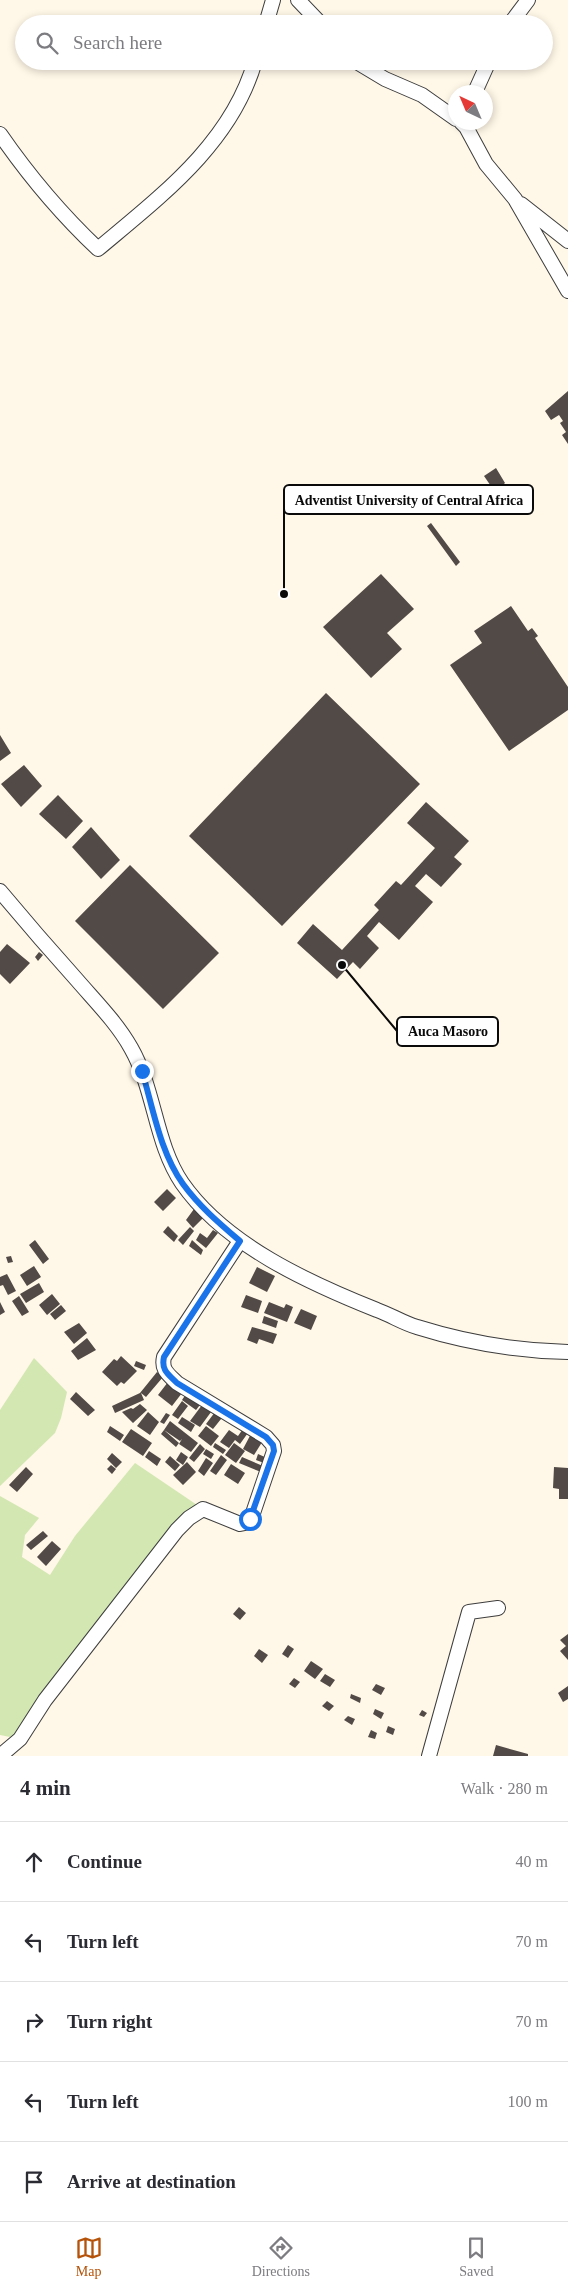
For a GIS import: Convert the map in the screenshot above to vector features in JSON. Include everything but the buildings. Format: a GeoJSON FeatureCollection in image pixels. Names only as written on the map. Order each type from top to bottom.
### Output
{"type":"FeatureCollection","features":[{"type":"Feature","properties":{"kind":"street"},"geometry":{"type":"LineString","coordinates":[[269,15],[273,0]]}},
{"type":"Feature","properties":{"kind":"street"},"geometry":{"type":"LineString","coordinates":[[298,0],[312,15]]}},
{"type":"Feature","properties":{"kind":"street"},"geometry":{"type":"LineString","coordinates":[[517,15],[528,0]]}},
{"type":"Feature","properties":{"kind":"street"},"geometry":{"type":"LineString","coordinates":[[0,134],[38,186],[74,226],[98,249],[166,192],[199,160],[224,127],[249,84],[253,70]]}},
{"type":"Feature","properties":{"kind":"street"},"geometry":{"type":"LineString","coordinates":[[370,70],[385,79],[422,95],[448,113]]}},
{"type":"Feature","properties":{"kind":"street"},"geometry":{"type":"LineString","coordinates":[[478,85],[485,70]]}},
{"type":"Feature","properties":{"kind":"street"},"geometry":{"type":"LineString","coordinates":[[466,130],[486,164],[515,199],[568,291]]}},
{"type":"Feature","properties":{"kind":"street"},"geometry":{"type":"LineString","coordinates":[[515,199],[568,241]]}},
{"type":"Feature","properties":{"kind":"street"},"geometry":{"type":"LineString","coordinates":[[0,891],[108,1015],[131,1047],[142,1071],[167,1155],[182,1183],[205,1211],[240,1241],[344,1297],[416,1327],[488,1344],[568,1352]]}},
{"type":"Feature","properties":{"kind":"street"},"geometry":{"type":"LineString","coordinates":[[0,1756],[20,1739],[45,1700],[177,1530],[189,1518],[203,1509],[240,1524],[246,1523],[250,1519],[274,1451],[273,1445],[266,1437],[177,1383],[165,1372],[163,1364],[164,1357],[240,1241]]}},
{"type":"Feature","properties":{"kind":"street"},"geometry":{"type":"LineString","coordinates":[[429,1756],[469,1612],[498,1608]]}},
{"type":"Feature","properties":{"kind":"green space"},"geometry":{"type":"Polygon","coordinates":[[[34,1358],[67,1392],[61,1418],[55,1433],[0,1486],[0,1410],[34,1358]]]}},
{"type":"Feature","properties":{"kind":"green space"},"geometry":{"type":"Polygon","coordinates":[[[135,1463],[203,1509],[189,1518],[20,1739],[0,1735],[0,1496],[39,1518],[25,1535],[22,1557],[50,1575],[75,1536],[135,1463]]]}},
{"type":"Feature","properties":{"kind":"place","name":"Adventist University of Central Africa"},"geometry":{"type":"Point","coordinates":[284,594]}},
{"type":"Feature","properties":{"kind":"place","name":"Auca Masoro"},"geometry":{"type":"Point","coordinates":[342,965]}},
{"type":"Feature","properties":{"kind":"route"},"geometry":{"type":"LineString","coordinates":[[142,1071],[167,1155],[182,1183],[205,1211],[240,1241],[164,1357],[163,1364],[165,1372],[177,1383],[266,1437],[273,1445],[274,1451],[250,1519]]}}]}
